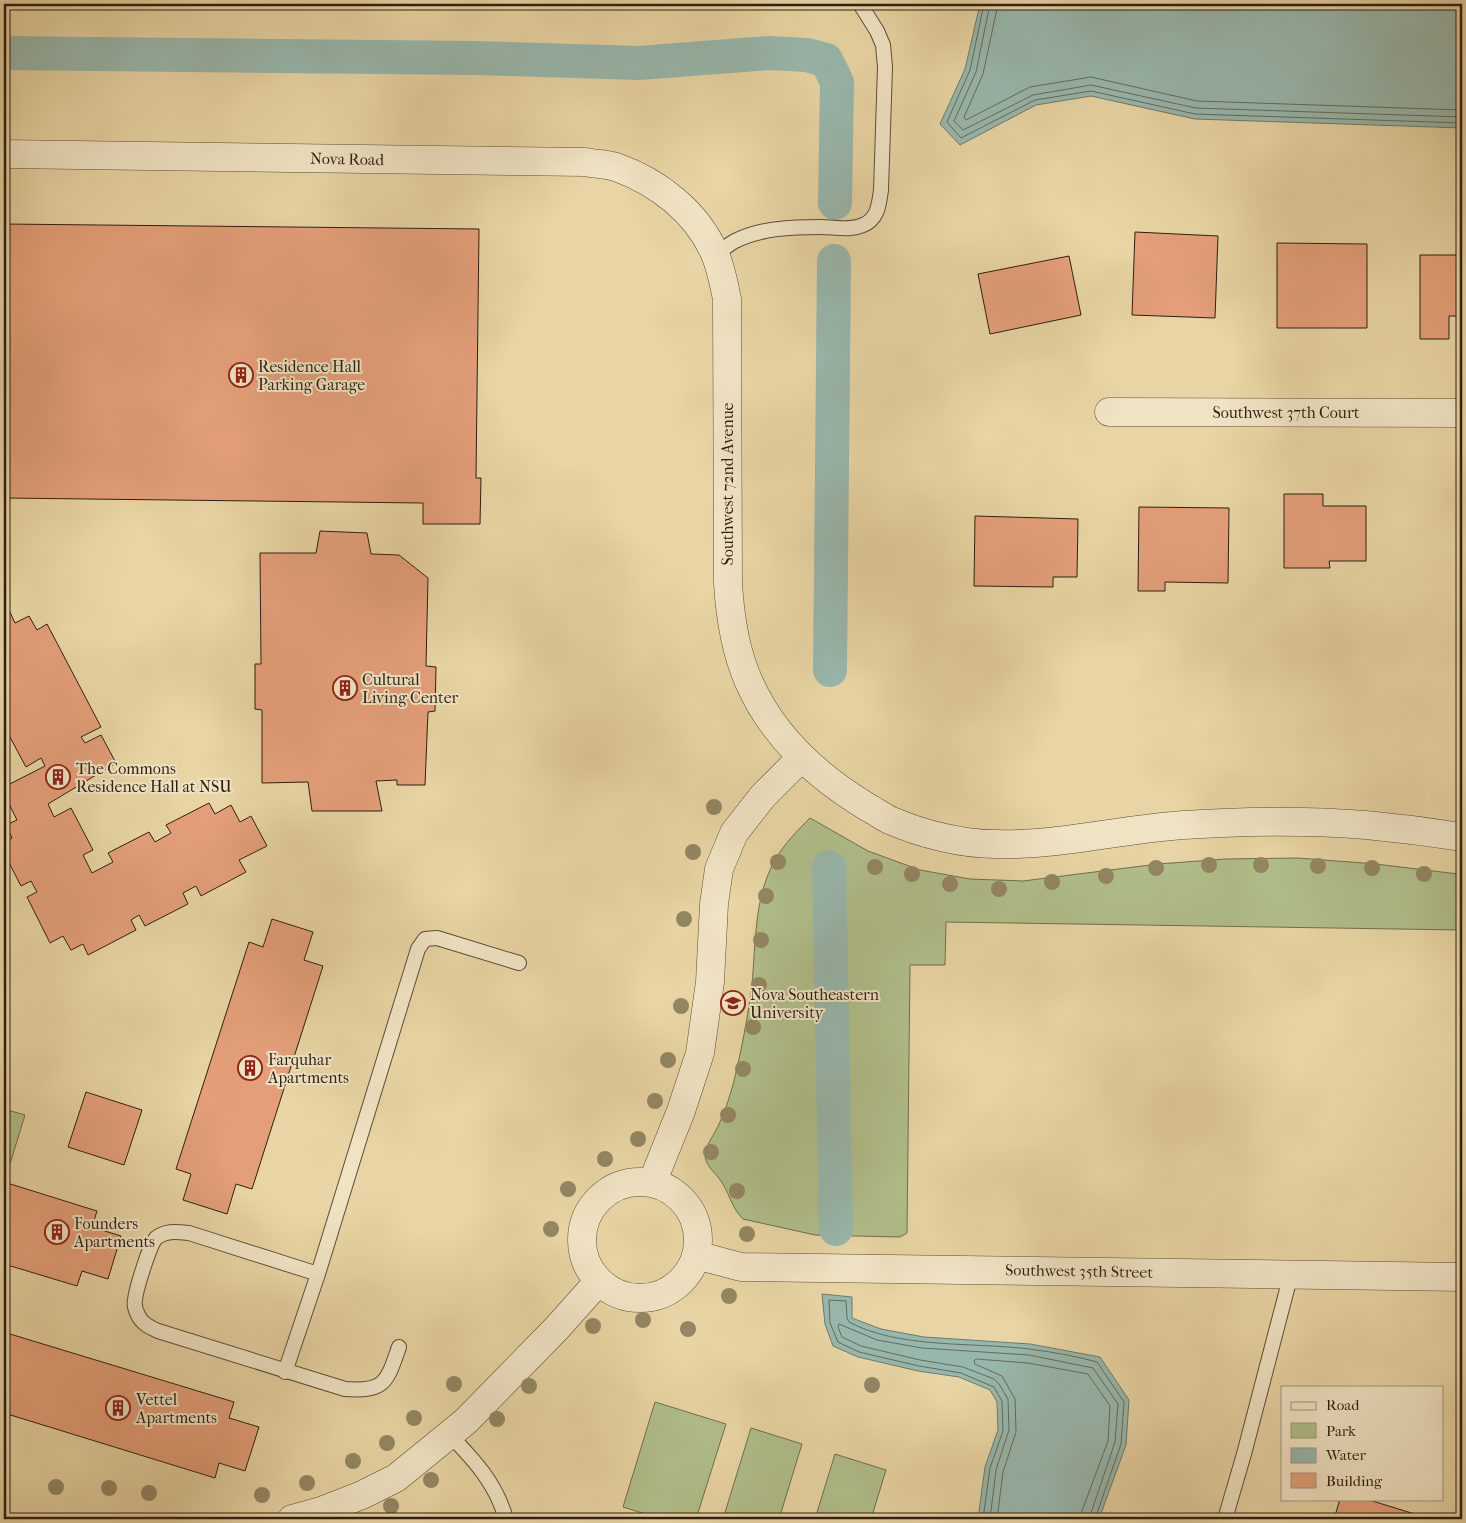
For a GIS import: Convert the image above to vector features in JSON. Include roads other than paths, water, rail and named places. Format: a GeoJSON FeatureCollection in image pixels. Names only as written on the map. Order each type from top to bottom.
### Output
{"type":"FeatureCollection","features":[{"type":"Feature","properties":{"kind":"street","name":"Nova Road"},"geometry":{"type":"LineString","coordinates":[[4,154],[585,162],[614,167],[638,177],[658,188],[679,204]]}},
{"type":"Feature","properties":{"kind":"street","name":"Southwest 72nd Avenue"},"geometry":{"type":"LineString","coordinates":[[679,204],[700,229],[715,254],[723,277],[727,299],[728,583],[732,627],[748,682],[770,720],[801,758],[845,794],[891,821],[938,837],[994,844],[1041,844],[1183,825],[1244,823],[1364,825],[1462,837]]}},
{"type":"Feature","properties":{"kind":"street","name":"Southwest 37th Court"},"geometry":{"type":"LineString","coordinates":[[1109,412],[1462,413]]}},
{"type":"Feature","properties":{"kind":"street"},"geometry":{"type":"LineString","coordinates":[[652,1183],[681,1111],[700,1053],[710,982],[714,904],[719,869],[734,833],[764,796],[801,758]]}},
{"type":"Feature","properties":{"kind":"street"},"geometry":{"type":"LineString","coordinates":[[634,1182],[652,1183],[670,1190],[685,1202],[690,1210],[694,1218],[698,1237],[696,1255],[688,1273],[674,1287],[655,1296],[635,1298],[616,1292],[599,1281],[588,1266],[582,1248],[583,1230],[589,1212],[600,1198],[616,1187],[634,1182]]}},
{"type":"Feature","properties":{"kind":"street","name":"Southwest 35th Street"},"geometry":{"type":"LineString","coordinates":[[696,1255],[741,1267],[1462,1277]]}},
{"type":"Feature","properties":{"kind":"street"},"geometry":{"type":"LineString","coordinates":[[292,1519],[321,1511],[362,1495],[396,1478],[466,1420],[556,1329],[599,1281]]}},
{"type":"Feature","properties":{"kind":"lane"},"geometry":{"type":"LineString","coordinates":[[715,254],[735,241],[769,230],[848,228],[863,226],[874,217],[878,208],[881,190],[885,66],[883,46],[877,31],[860,4]]}},
{"type":"Feature","properties":{"kind":"lane"},"geometry":{"type":"LineString","coordinates":[[285,1372],[318,1274],[418,949],[425,939],[437,938],[519,963]]}},
{"type":"Feature","properties":{"kind":"lane"},"geometry":{"type":"LineString","coordinates":[[318,1274],[176,1231],[163,1234],[155,1239],[150,1249],[134,1302],[138,1316],[146,1325],[158,1331],[285,1372],[345,1389],[362,1390],[376,1388],[384,1382],[390,1373],[399,1347]]}},
{"type":"Feature","properties":{"kind":"lane"},"geometry":{"type":"LineString","coordinates":[[1225,1519],[1291,1274]]}},
{"type":"Feature","properties":{"kind":"lane"},"geometry":{"type":"LineString","coordinates":[[449,1434],[481,1468],[493,1488],[506,1519]]}},
{"type":"Feature","properties":{"kind":"water"},"geometry":{"type":"Polygon","coordinates":[[[980,4],[1462,4],[1462,128],[1195,119],[1091,96],[1036,105],[960,145],[940,124],[965,69],[980,4]]]}},
{"type":"Feature","properties":{"kind":"water"},"geometry":{"type":"Polygon","coordinates":[[[822,1294],[852,1297],[852,1318],[881,1329],[924,1337],[1030,1344],[1100,1357],[1129,1400],[1126,1445],[1099,1519],[978,1519],[985,1467],[998,1430],[997,1402],[990,1390],[959,1377],[918,1371],[858,1357],[833,1346],[825,1324],[822,1294]]]}},
{"type":"Feature","properties":{"kind":"waterway"},"geometry":{"type":"LineString","coordinates":[[4,53],[475,58],[639,63],[769,53],[807,55],[826,60],[837,82],[835,203]]}},
{"type":"Feature","properties":{"kind":"waterway"},"geometry":{"type":"LineString","coordinates":[[830,670],[834,261]]}},
{"type":"Feature","properties":{"kind":"waterway"},"geometry":{"type":"LineString","coordinates":[[829,867],[836,1229]]}},
{"type":"Feature","properties":{"kind":"place","name":"Residence Hall Parking Garage"},"geometry":{"type":"Point","coordinates":[241,375]}},
{"type":"Feature","properties":{"kind":"place","name":"Cultural Living Center"},"geometry":{"type":"Point","coordinates":[345,688]}},
{"type":"Feature","properties":{"kind":"place","name":"The Commons Residence Hall at NSU"},"geometry":{"type":"Point","coordinates":[58,777]}},
{"type":"Feature","properties":{"kind":"place","name":"Nova Southeastern University"},"geometry":{"type":"Point","coordinates":[733,1003]}},
{"type":"Feature","properties":{"kind":"place","name":"Farquhar Apartments"},"geometry":{"type":"Point","coordinates":[250,1068]}},
{"type":"Feature","properties":{"kind":"place","name":"Founders Apartments"},"geometry":{"type":"Point","coordinates":[57,1232]}},
{"type":"Feature","properties":{"kind":"place","name":"Vettel Apartments"},"geometry":{"type":"Point","coordinates":[118,1408]}}]}
